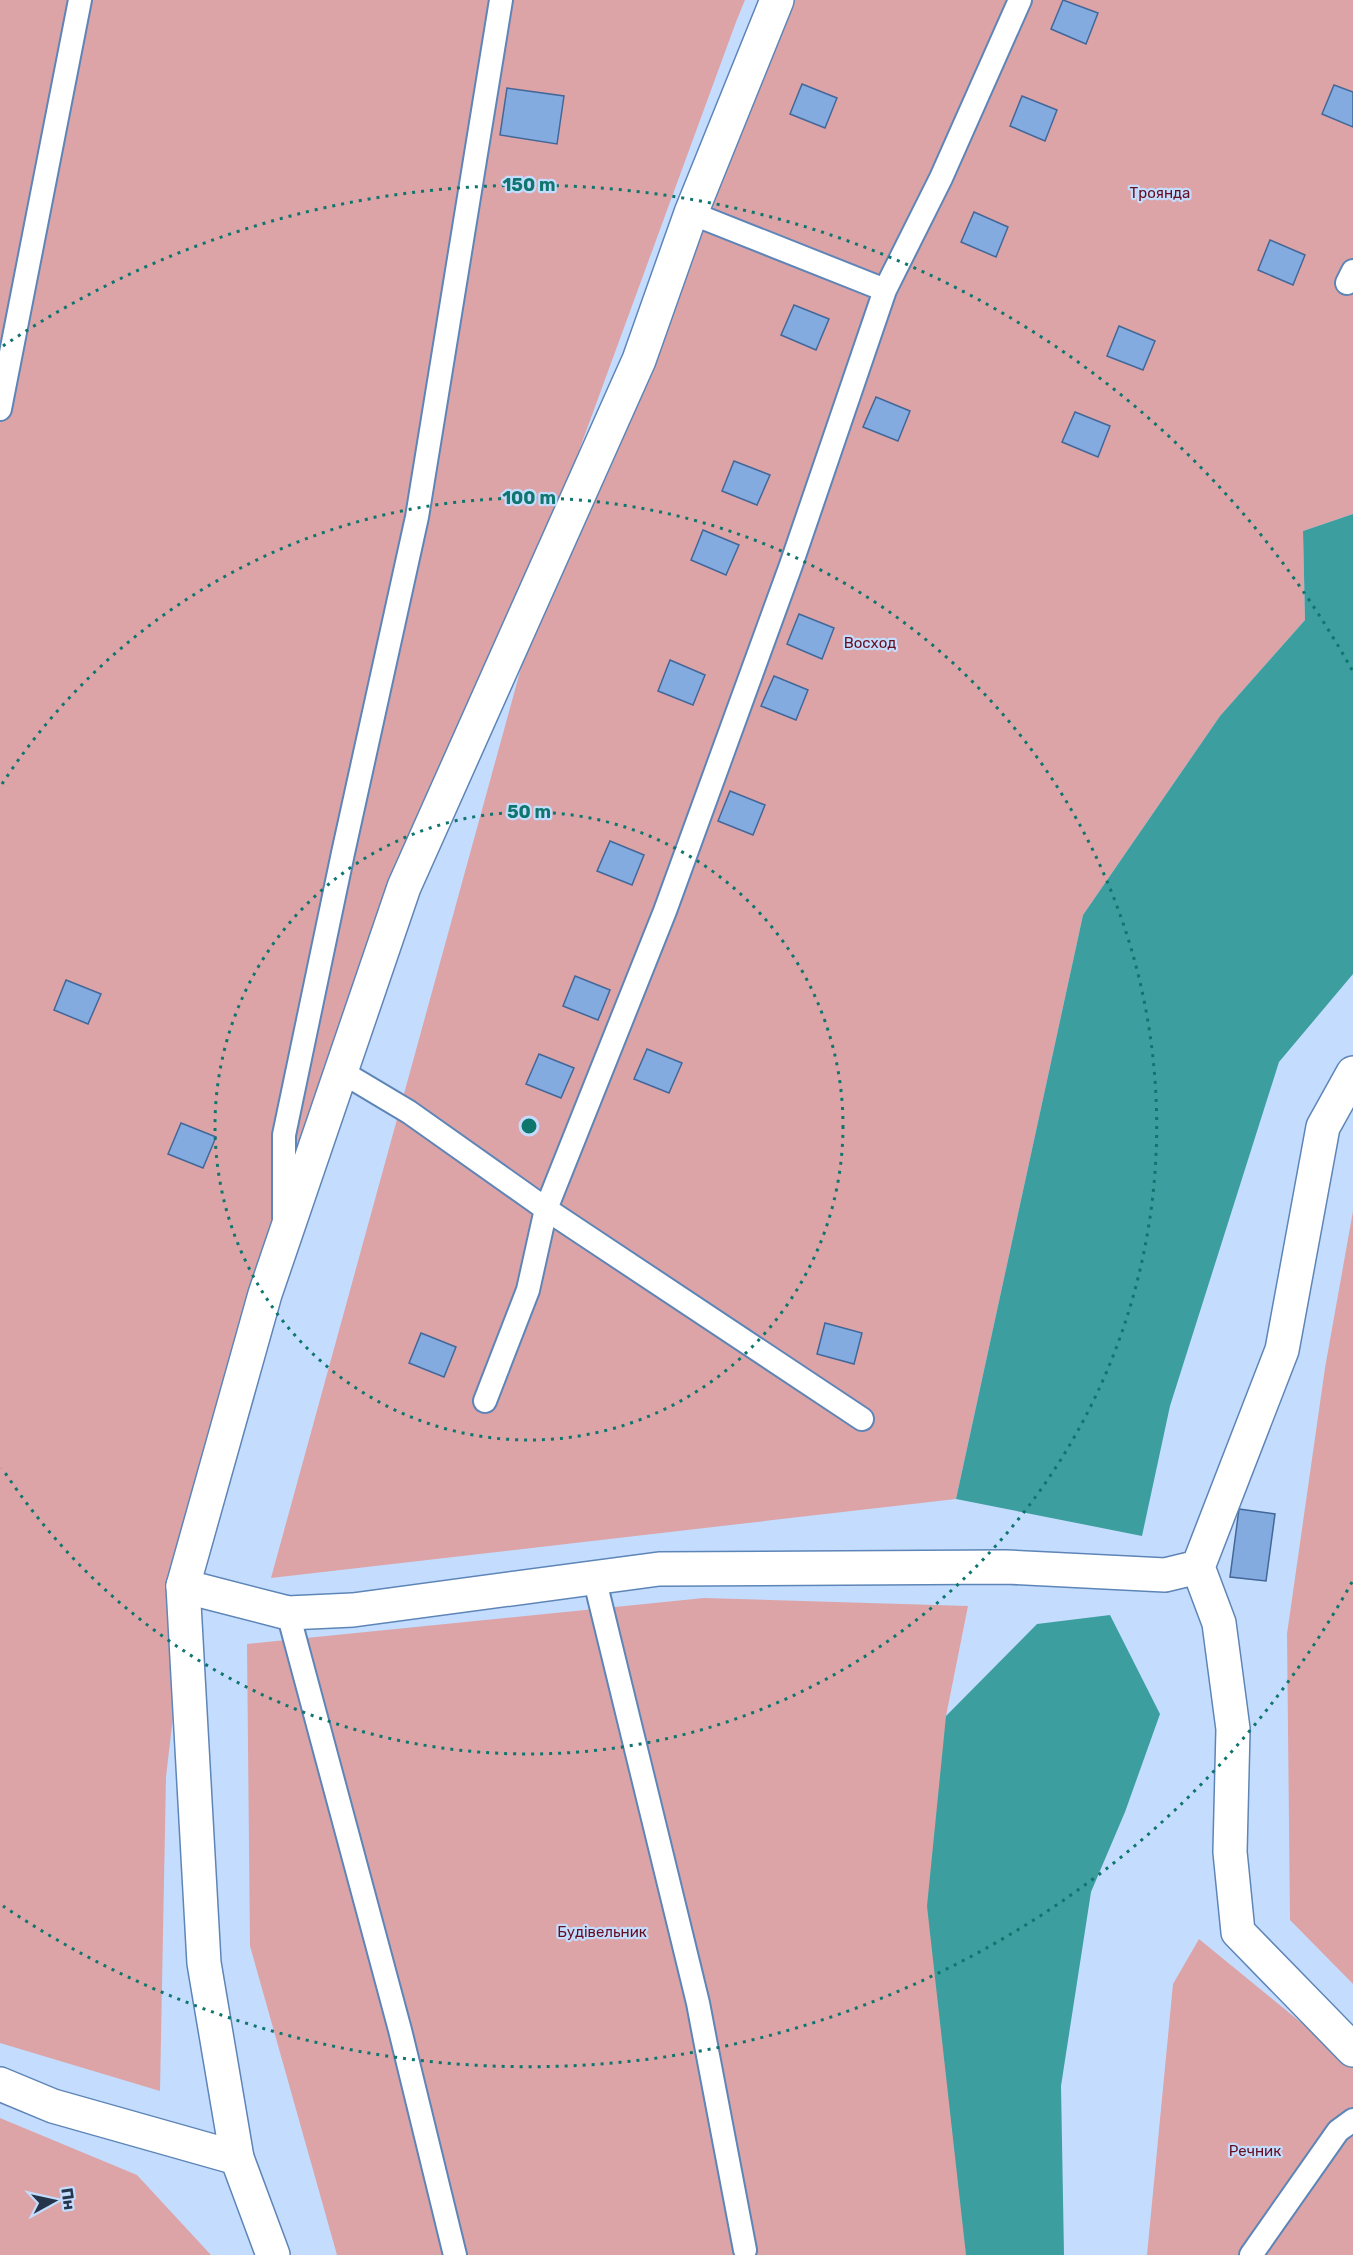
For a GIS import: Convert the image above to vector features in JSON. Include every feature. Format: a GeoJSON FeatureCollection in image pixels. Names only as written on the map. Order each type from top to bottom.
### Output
{"type":"FeatureCollection","features":[{"type":"Feature","properties":{"kind":"street"},"geometry":{"type":"LineString","coordinates":[[273,2255],[237,2158],[204,1963],[183,1586],[265,1294],[404,887],[639,360],[691,213],[777,0]]}},
{"type":"Feature","properties":{"kind":"street"},"geometry":{"type":"LineString","coordinates":[[1353,1073],[1323,1127],[1282,1350],[1198,1568],[1219,1623],[1233,1729],[1230,1852],[1238,1932],[1353,2050]]}},
{"type":"Feature","properties":{"kind":"street"},"geometry":{"type":"LineString","coordinates":[[183,1586],[288,1613],[352,1610],[659,1569],[1006,1567],[1165,1575],[1198,1568]]}},
{"type":"Feature","properties":{"kind":"street"},"geometry":{"type":"LineString","coordinates":[[0,2084],[53,2106],[237,2158]]}},
{"type":"Feature","properties":{"kind":"lane"},"geometry":{"type":"LineString","coordinates":[[0,409],[80,0]]}},
{"type":"Feature","properties":{"kind":"lane"},"geometry":{"type":"LineString","coordinates":[[265,1294],[284,1220],[284,1135],[417,517],[501,0]]}},
{"type":"Feature","properties":{"kind":"lane"},"geometry":{"type":"LineString","coordinates":[[484,1401],[528,1290],[546,1209],[665,912],[791,565],[885,290],[941,178],[1020,0]]}},
{"type":"Feature","properties":{"kind":"lane"},"geometry":{"type":"LineString","coordinates":[[691,213],[885,290]]}},
{"type":"Feature","properties":{"kind":"lane"},"geometry":{"type":"LineString","coordinates":[[342,1072],[410,1112],[546,1209],[862,1419]]}},
{"type":"Feature","properties":{"kind":"lane"},"geometry":{"type":"LineString","coordinates":[[594,1578],[698,2003],[745,2250]]}},
{"type":"Feature","properties":{"kind":"lane"},"geometry":{"type":"LineString","coordinates":[[288,1613],[400,2030],[455,2255]]}},
{"type":"Feature","properties":{"kind":"lane"},"geometry":{"type":"LineString","coordinates":[[1251,2255],[1338,2131],[1353,2120]]}},
{"type":"Feature","properties":{"kind":"green space"},"geometry":{"type":"Polygon","coordinates":[[[0,0],[745,0],[200,1485],[166,1777],[160,2091],[0,2043],[0,0]]]}},
{"type":"Feature","properties":{"kind":"green space","name":"Восход"},"geometry":{"type":"Polygon","coordinates":[[[775,0],[1353,0],[1353,514],[1303,531],[1305,620],[1220,716],[1083,915],[956,1499],[271,1578],[566,504],[775,0]]]}},
{"type":"Feature","properties":{"kind":"green space"},"geometry":{"type":"Polygon","coordinates":[[[1353,1211],[1353,1984],[1290,1920],[1287,1634],[1325,1368],[1353,1211]]]}},
{"type":"Feature","properties":{"kind":"green space","name":"Будівельник"},"geometry":{"type":"Polygon","coordinates":[[[704,1598],[968,1606],[946,1716],[966,2255],[337,2255],[250,1946],[247,1644],[704,1598]]]}},
{"type":"Feature","properties":{"kind":"green space","name":"Речник"},"geometry":{"type":"Polygon","coordinates":[[[1199,1939],[1353,2065],[1353,2255],[1147,2255],[1173,1984],[1199,1939]]]}},
{"type":"Feature","properties":{"kind":"green space"},"geometry":{"type":"Polygon","coordinates":[[[0,2118],[137,2175],[211,2255],[0,2255],[0,2118]]]}},
{"type":"Feature","properties":{"kind":"shaded area"},"geometry":{"type":"Polygon","coordinates":[[[1353,514],[1353,974],[1279,1062],[1170,1406],[1142,1536],[956,1499],[1083,915],[1220,716],[1305,620],[1303,531],[1353,514]]]}},
{"type":"Feature","properties":{"kind":"shaded area"},"geometry":{"type":"Polygon","coordinates":[[[1110,1615],[1160,1714],[1125,1812],[1091,1892],[1061,2086],[1064,2255],[966,2255],[927,1906],[946,1716],[1037,1624],[1110,1615]]]}},
{"type":"Feature","properties":{"kind":"building"},"geometry":{"type":"Polygon","coordinates":[[[1063,0],[1098,13],[1086,44],[1051,29],[1063,0]]]}},
{"type":"Feature","properties":{"kind":"building"},"geometry":{"type":"Polygon","coordinates":[[[802,84],[837,98],[825,128],[790,114],[802,84]]]}},
{"type":"Feature","properties":{"kind":"building"},"geometry":{"type":"Polygon","coordinates":[[[1334,85],[1353,92],[1353,127],[1322,114],[1334,85]]]}},
{"type":"Feature","properties":{"kind":"building"},"geometry":{"type":"Polygon","coordinates":[[[507,88],[564,96],[557,144],[500,135],[507,88]]]}},
{"type":"Feature","properties":{"kind":"building"},"geometry":{"type":"Polygon","coordinates":[[[1022,96],[1057,110],[1045,141],[1010,126],[1022,96]]]}},
{"type":"Feature","properties":{"kind":"building"},"geometry":{"type":"Polygon","coordinates":[[[974,212],[1008,227],[996,257],[961,242],[974,212]]]}},
{"type":"Feature","properties":{"kind":"building"},"geometry":{"type":"Polygon","coordinates":[[[1270,240],[1305,255],[1293,285],[1258,270],[1270,240]]]}},
{"type":"Feature","properties":{"kind":"building"},"geometry":{"type":"Polygon","coordinates":[[[794,305],[829,319],[816,350],[781,335],[794,305]]]}},
{"type":"Feature","properties":{"kind":"building"},"geometry":{"type":"Polygon","coordinates":[[[1119,326],[1155,341],[1143,370],[1107,356],[1119,326]]]}},
{"type":"Feature","properties":{"kind":"building"},"geometry":{"type":"Polygon","coordinates":[[[876,397],[910,411],[898,441],[863,427],[876,397]]]}},
{"type":"Feature","properties":{"kind":"building"},"geometry":{"type":"Polygon","coordinates":[[[1075,412],[1110,426],[1098,457],[1062,442],[1075,412]]]}},
{"type":"Feature","properties":{"kind":"building"},"geometry":{"type":"Polygon","coordinates":[[[734,461],[770,475],[757,505],[722,491],[734,461]]]}},
{"type":"Feature","properties":{"kind":"building"},"geometry":{"type":"Polygon","coordinates":[[[703,530],[739,545],[726,575],[691,560],[703,530]]]}},
{"type":"Feature","properties":{"kind":"building"},"geometry":{"type":"Polygon","coordinates":[[[799,614],[834,628],[822,659],[787,644],[799,614]]]}},
{"type":"Feature","properties":{"kind":"building"},"geometry":{"type":"Polygon","coordinates":[[[670,660],[705,675],[693,705],[658,691],[670,660]]]}},
{"type":"Feature","properties":{"kind":"building"},"geometry":{"type":"Polygon","coordinates":[[[774,676],[808,690],[796,720],[761,706],[774,676]]]}},
{"type":"Feature","properties":{"kind":"building"},"geometry":{"type":"Polygon","coordinates":[[[730,791],[765,805],[753,835],[718,821],[730,791]]]}},
{"type":"Feature","properties":{"kind":"building"},"geometry":{"type":"Polygon","coordinates":[[[610,841],[644,855],[632,885],[597,871],[610,841]]]}},
{"type":"Feature","properties":{"kind":"building"},"geometry":{"type":"Polygon","coordinates":[[[575,976],[610,990],[598,1020],[563,1006],[575,976]]]}},
{"type":"Feature","properties":{"kind":"building"},"geometry":{"type":"Polygon","coordinates":[[[66,980],[101,994],[88,1024],[54,1010],[66,980]]]}},
{"type":"Feature","properties":{"kind":"building"},"geometry":{"type":"Polygon","coordinates":[[[647,1049],[682,1063],[669,1093],[634,1079],[647,1049]]]}},
{"type":"Feature","properties":{"kind":"building"},"geometry":{"type":"Polygon","coordinates":[[[539,1054],[574,1068],[561,1098],[526,1084],[539,1054]]]}},
{"type":"Feature","properties":{"kind":"building"},"geometry":{"type":"Polygon","coordinates":[[[181,1123],[216,1137],[203,1168],[168,1154],[181,1123]]]}},
{"type":"Feature","properties":{"kind":"building"},"geometry":{"type":"Polygon","coordinates":[[[825,1323],[862,1333],[854,1364],[817,1354],[825,1323]]]}},
{"type":"Feature","properties":{"kind":"building"},"geometry":{"type":"Polygon","coordinates":[[[421,1333],[456,1347],[444,1377],[409,1363],[421,1333]]]}},
{"type":"Feature","properties":{"kind":"building"},"geometry":{"type":"Polygon","coordinates":[[[1239,1509],[1275,1514],[1266,1581],[1230,1577],[1239,1509]]]}},
{"type":"Feature","properties":{"kind":"park label","name":"Троянда"},"geometry":{"type":"Point","coordinates":[1160,193]}}]}
